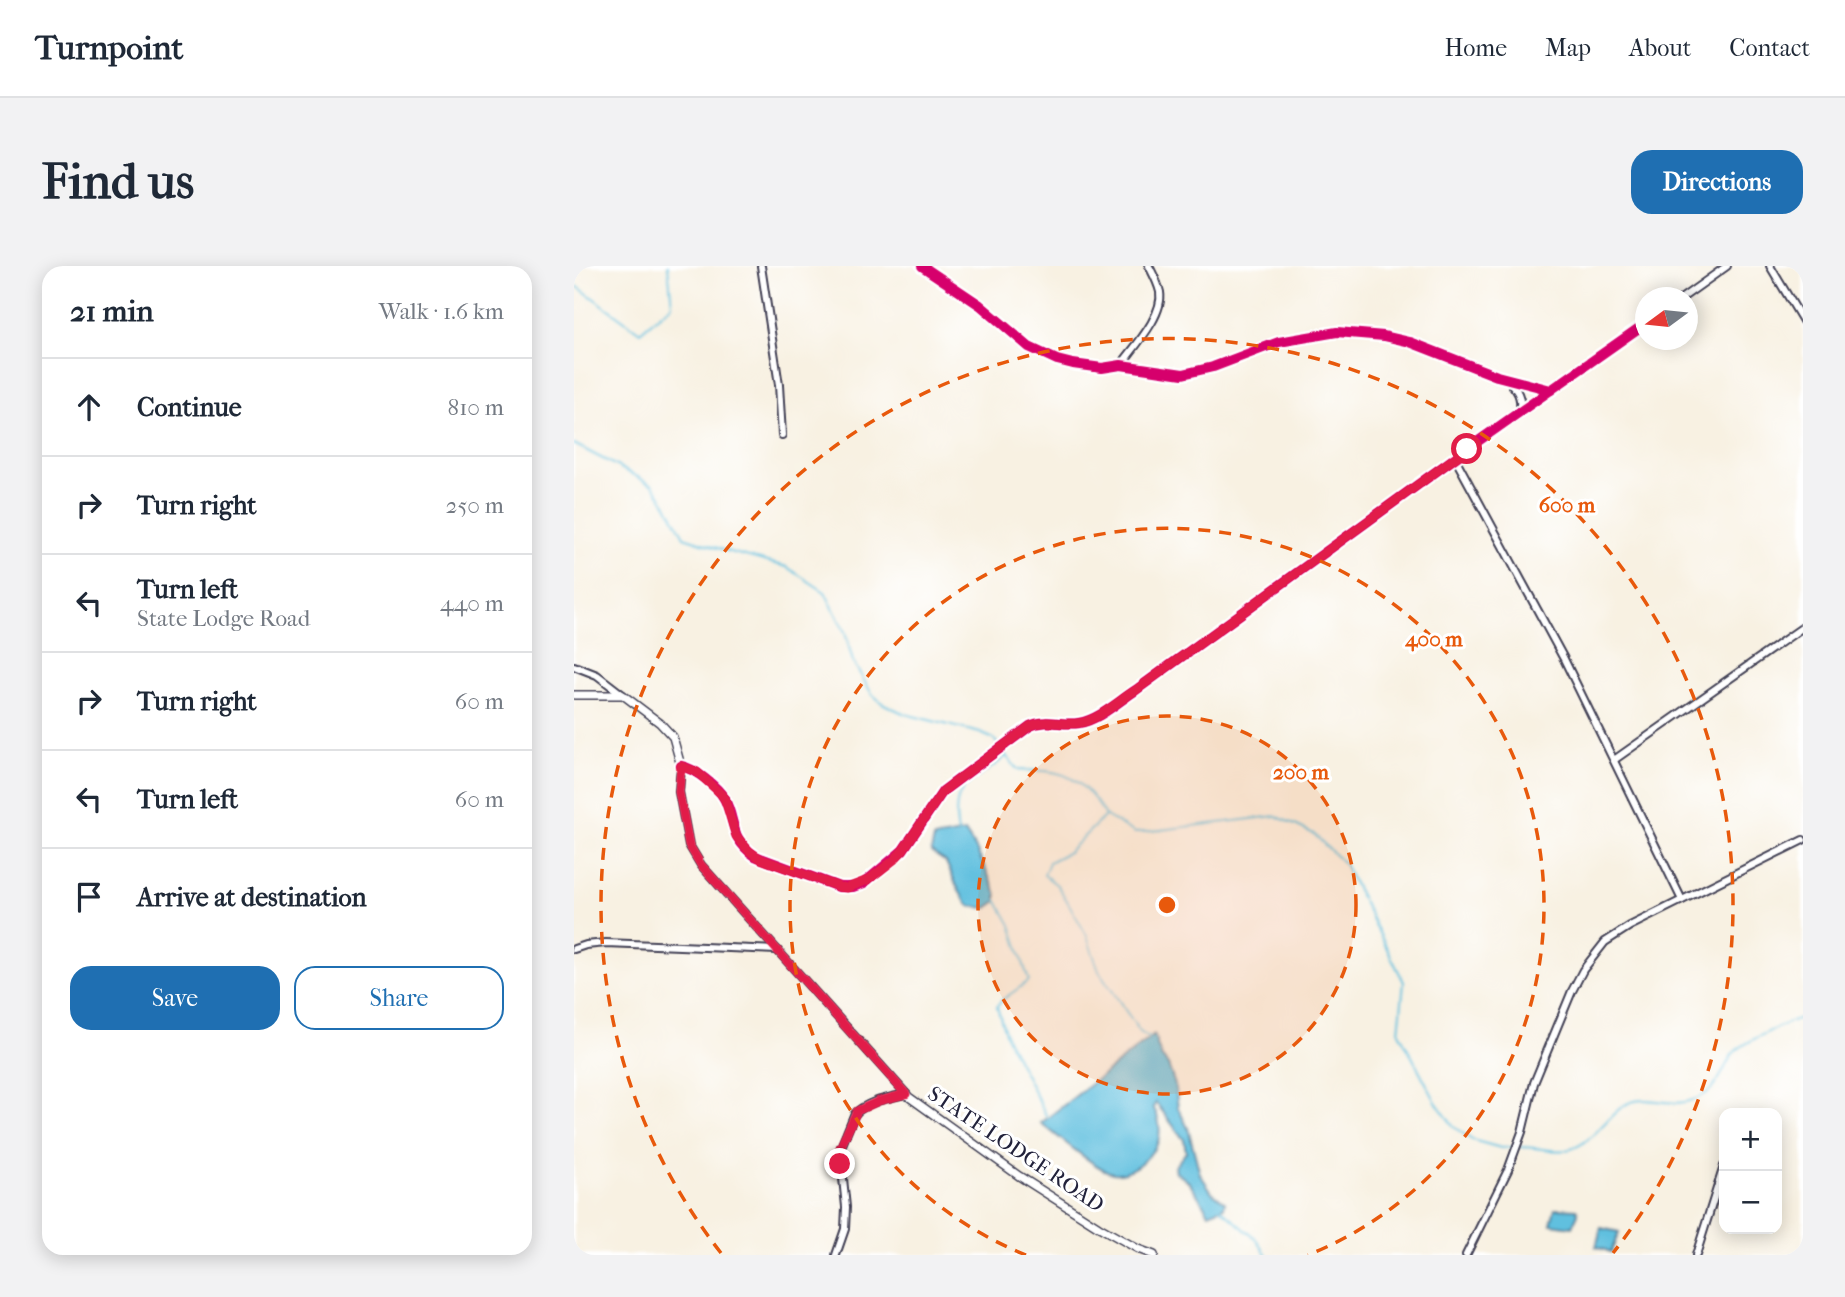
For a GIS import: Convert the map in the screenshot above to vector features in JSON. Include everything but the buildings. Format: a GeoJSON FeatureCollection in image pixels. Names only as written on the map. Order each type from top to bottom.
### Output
{"type":"FeatureCollection","features":[{"type":"Feature","properties":{"kind":"street"},"geometry":{"type":"LineString","coordinates":[[761,266],[779,386],[782,435]]}},
{"type":"Feature","properties":{"kind":"street"},"geometry":{"type":"LineString","coordinates":[[922,266],[980,305],[1022,342],[1042,355],[1065,362],[1102,368],[1121,365],[1183,374],[1279,342],[1337,332],[1384,335],[1410,342],[1507,379],[1550,390]]}},
{"type":"Feature","properties":{"kind":"street"},"geometry":{"type":"LineString","coordinates":[[1121,365],[1154,319],[1159,306],[1161,293],[1149,266]]}},
{"type":"Feature","properties":{"kind":"street"},"geometry":{"type":"LineString","coordinates":[[1697,287],[1727,266]]}},
{"type":"Feature","properties":{"kind":"street"},"geometry":{"type":"LineString","coordinates":[[1770,266],[1803,321]]}},
{"type":"Feature","properties":{"kind":"street"},"geometry":{"type":"LineString","coordinates":[[681,766],[697,772],[721,794],[736,836],[749,851],[761,859],[839,887],[847,888],[868,880],[903,850],[943,791],[995,752],[1037,723],[1079,723],[1090,720],[1136,690],[1635,331]]}},
{"type":"Feature","properties":{"kind":"street"},"geometry":{"type":"LineString","coordinates":[[1507,379],[1518,390],[1521,398],[1519,412]]}},
{"type":"Feature","properties":{"kind":"street"},"geometry":{"type":"LineString","coordinates":[[1455,458],[1564,659],[1682,900]]}},
{"type":"Feature","properties":{"kind":"street"},"geometry":{"type":"LineString","coordinates":[[1614,760],[1803,627]]}},
{"type":"Feature","properties":{"kind":"street"},"geometry":{"type":"LineString","coordinates":[[574,666],[597,675],[622,695]]}},
{"type":"Feature","properties":{"kind":"street"},"geometry":{"type":"LineString","coordinates":[[574,695],[622,695]]}},
{"type":"Feature","properties":{"kind":"street","name":"STATE LODGE ROAD"},"geometry":{"type":"LineString","coordinates":[[622,695],[660,723],[673,737],[681,766],[679,792],[689,845],[701,865],[906,1094],[1019,1177],[1098,1227],[1154,1255]]}},
{"type":"Feature","properties":{"kind":"street"},"geometry":{"type":"LineString","coordinates":[[1466,1255],[1486,1218],[1514,1154],[1534,1083],[1557,1025],[1583,970],[1605,942],[1803,840]]}},
{"type":"Feature","properties":{"kind":"street"},"geometry":{"type":"LineString","coordinates":[[574,949],[607,943],[777,950]]}},
{"type":"Feature","properties":{"kind":"street"},"geometry":{"type":"LineString","coordinates":[[836,1255],[845,1228],[846,1207],[839,1150],[854,1115],[873,1103],[906,1094]]}},
{"type":"Feature","properties":{"kind":"street"},"geometry":{"type":"LineString","coordinates":[[1696,1255],[1722,1171]]}},
{"type":"Feature","properties":{"kind":"water"},"geometry":{"type":"Polygon","coordinates":[[[965,832],[997,894],[997,901],[987,908],[970,906],[959,891],[946,862],[931,852],[934,838],[965,832]]]}},
{"type":"Feature","properties":{"kind":"water"},"geometry":{"type":"Polygon","coordinates":[[[1154,1035],[1175,1085],[1178,1108],[1188,1128],[1200,1174],[1212,1192],[1225,1202],[1224,1207],[1209,1213],[1190,1183],[1176,1172],[1175,1166],[1186,1152],[1184,1140],[1156,1103],[1153,1107],[1160,1128],[1157,1144],[1146,1158],[1125,1172],[1113,1173],[1097,1166],[1041,1123],[1154,1035]]]}},
{"type":"Feature","properties":{"kind":"water"},"geometry":{"type":"Polygon","coordinates":[[[1555,1208],[1577,1209],[1578,1214],[1572,1227],[1551,1224],[1555,1208]]]}},
{"type":"Feature","properties":{"kind":"water"},"geometry":{"type":"Polygon","coordinates":[[[1601,1228],[1619,1232],[1611,1252],[1596,1247],[1601,1228]]]}},
{"type":"Feature","properties":{"kind":"waterway"},"geometry":{"type":"LineString","coordinates":[[574,284],[640,332],[672,305],[668,266]]}},
{"type":"Feature","properties":{"kind":"waterway"},"geometry":{"type":"LineString","coordinates":[[574,444],[653,485],[684,537],[787,567],[825,592],[845,632],[853,662],[872,694],[882,703],[905,714],[980,733],[994,739],[999,746]]}},
{"type":"Feature","properties":{"kind":"waterway"},"geometry":{"type":"LineString","coordinates":[[1002,751],[1018,770],[1052,772],[1072,779],[1097,802],[1105,816],[1068,852],[1049,862],[1044,875],[1057,885],[1066,899],[1086,934],[1099,971],[1140,1032],[1149,1038]]}},
{"type":"Feature","properties":{"kind":"waterway"},"geometry":{"type":"LineString","coordinates":[[958,833],[956,816],[960,793],[974,779],[1005,757]]}},
{"type":"Feature","properties":{"kind":"waterway"},"geometry":{"type":"LineString","coordinates":[[1106,816],[1135,833],[1276,816],[1314,834],[1344,864],[1404,982],[1399,1032],[1436,1102],[1454,1127],[1472,1140],[1501,1148],[1513,1147]]}},
{"type":"Feature","properties":{"kind":"waterway"},"geometry":{"type":"LineString","coordinates":[[997,900],[1011,925],[1029,981],[1002,1000],[997,1007],[1007,1039],[1046,1115]]}},
{"type":"Feature","properties":{"kind":"waterway"},"geometry":{"type":"LineString","coordinates":[[1519,1147],[1567,1150],[1585,1142],[1623,1106],[1631,1102],[1648,1100],[1674,1103],[1694,1099],[1714,1087],[1737,1050],[1766,1033],[1803,1018]]}},
{"type":"Feature","properties":{"kind":"waterway"},"geometry":{"type":"LineString","coordinates":[[1219,1207],[1257,1240],[1267,1255]]}},
{"type":"Feature","properties":{"kind":"cycle path"},"geometry":{"type":"LineString","coordinates":[[922,266],[980,305],[1029,347],[1073,364],[1102,368],[1121,365],[1183,374],[1213,367],[1279,342],[1337,332],[1384,336],[1410,342],[1497,376],[1551,390]]}},
{"type":"Feature","properties":{"kind":"cycle path"},"geometry":{"type":"LineString","coordinates":[[681,766],[699,774],[721,794],[728,806],[737,835],[746,849],[755,856],[839,887],[853,887],[864,883],[903,850],[943,791],[1030,726],[1042,723],[1079,723],[1109,710],[1467,449],[1635,331]]}},
{"type":"Feature","properties":{"kind":"route"},"geometry":{"type":"LineString","coordinates":[[840,1164],[839,1150],[857,1111],[873,1103],[906,1094],[701,865],[689,845],[679,792],[681,766],[697,772],[721,794],[736,836],[755,856],[839,887],[859,885],[894,860],[903,850],[943,791],[1030,726],[1042,722],[1079,723],[1090,720],[1136,690],[1467,449]]}}]}
